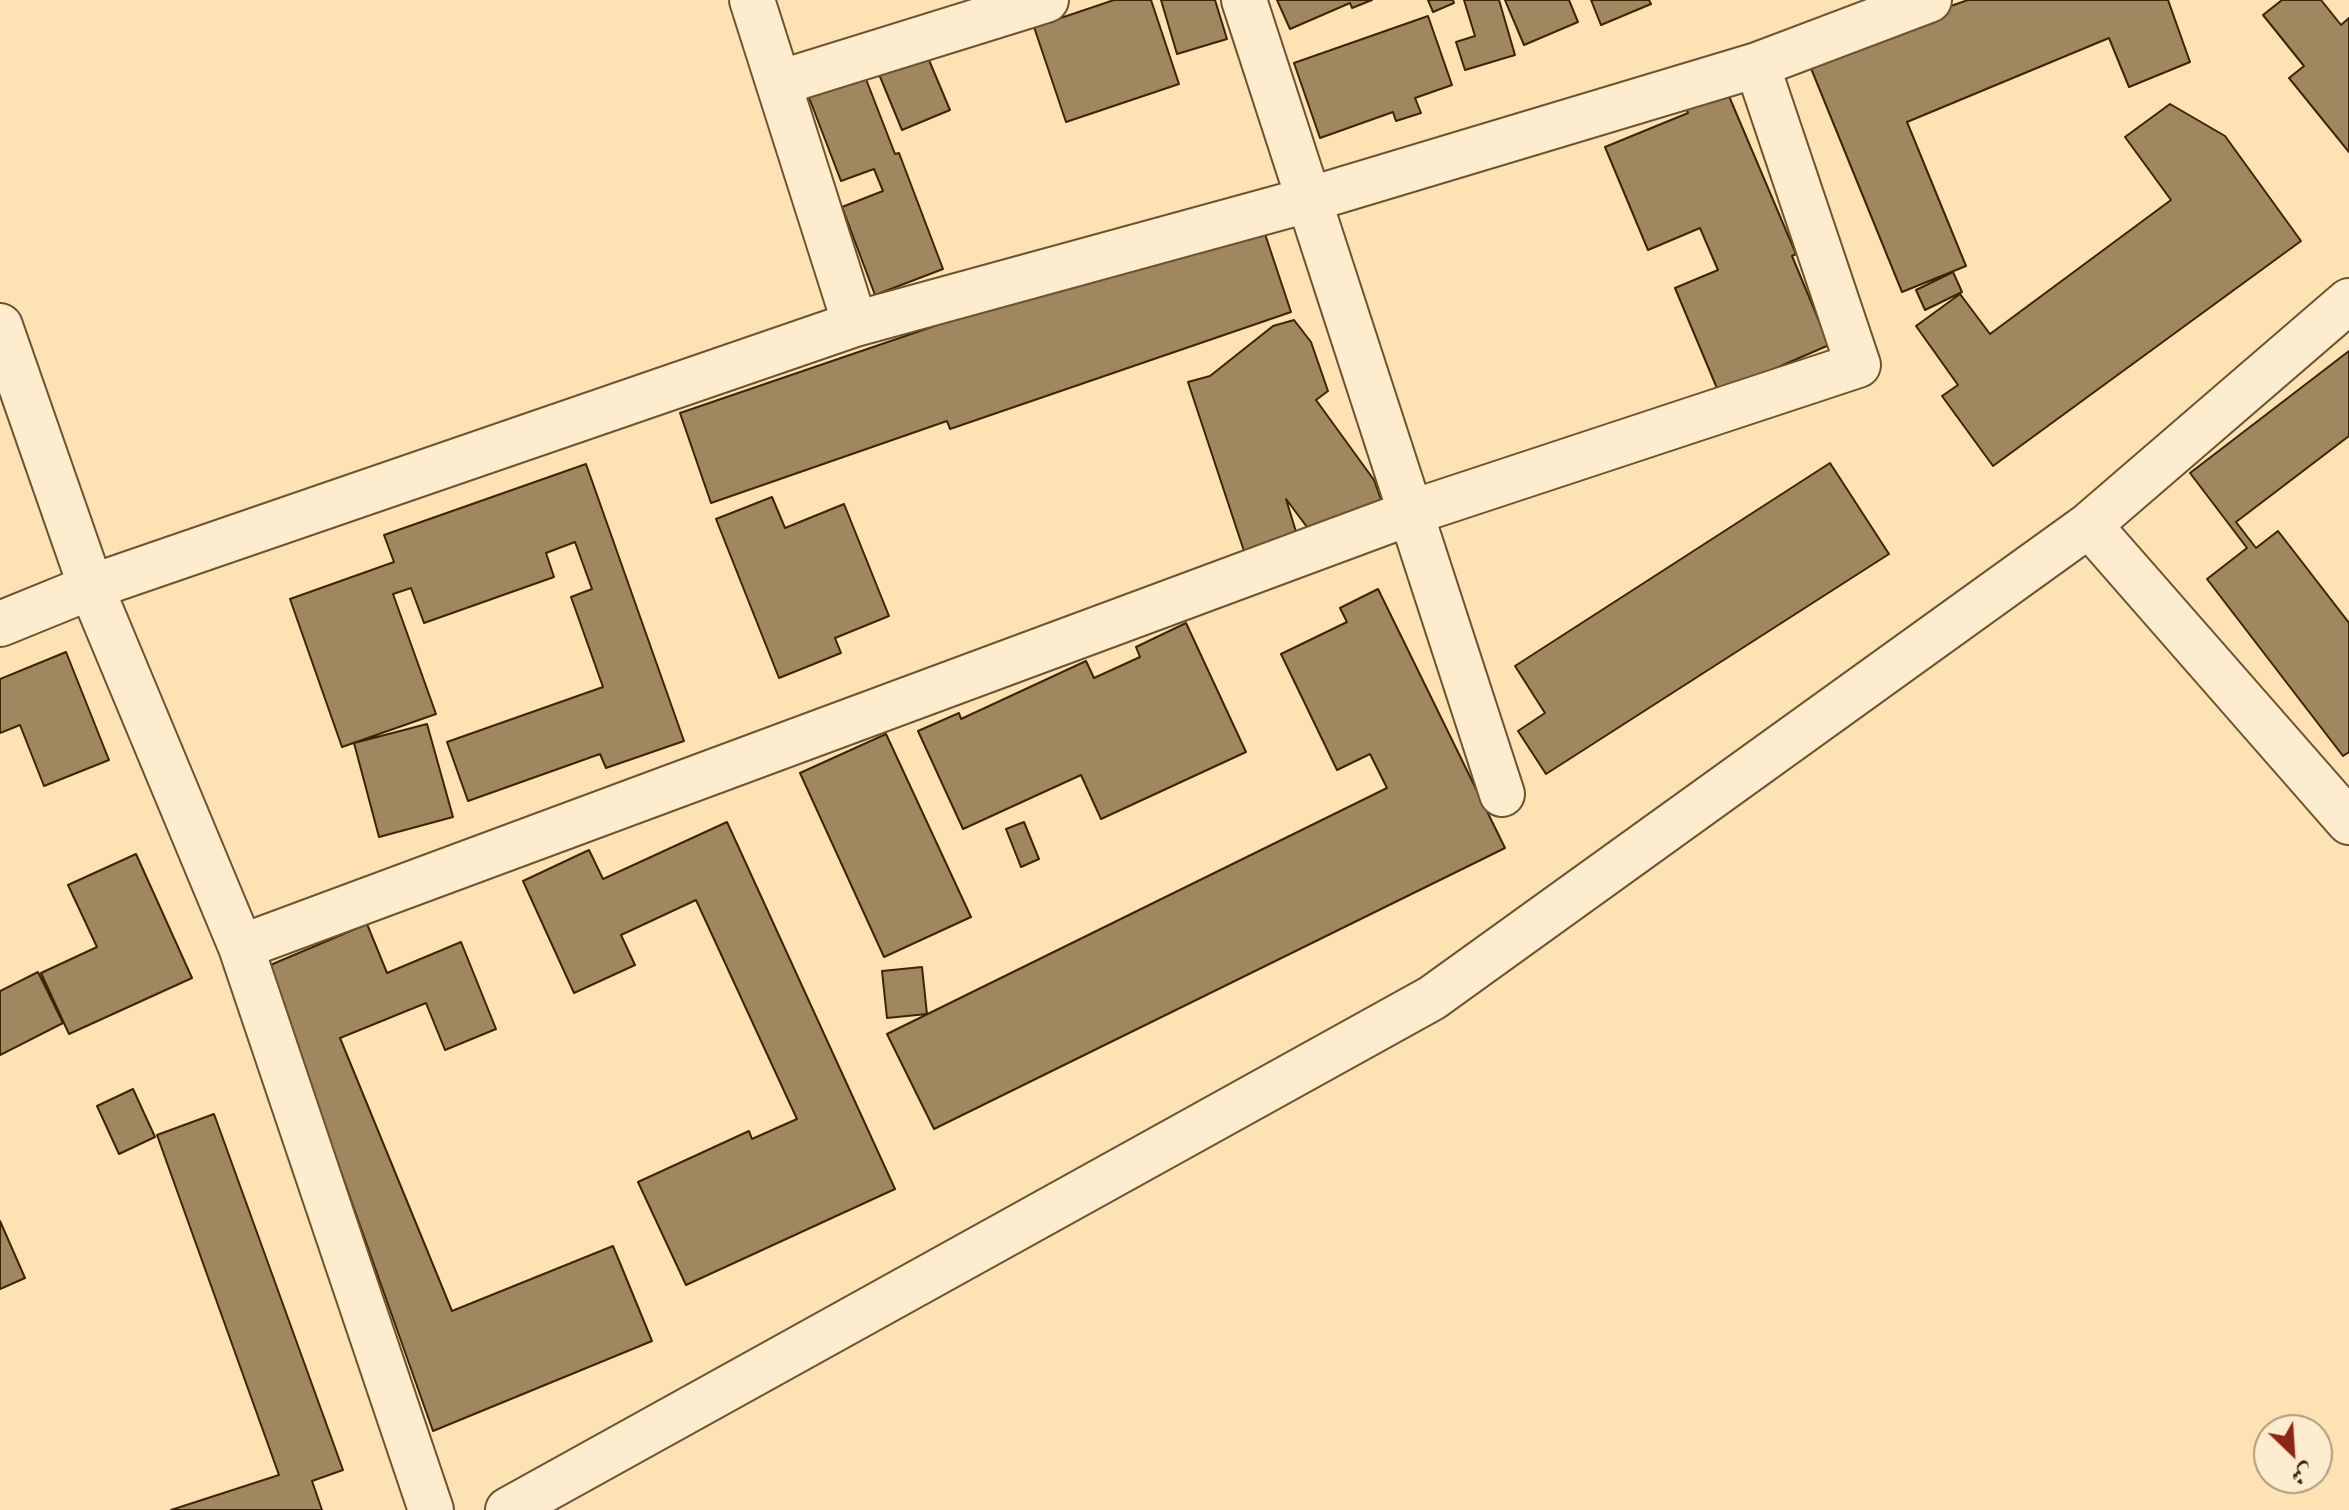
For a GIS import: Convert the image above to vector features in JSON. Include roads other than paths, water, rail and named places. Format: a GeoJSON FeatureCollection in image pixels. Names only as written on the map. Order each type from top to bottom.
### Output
{"type":"FeatureCollection","features":[{"type":"Feature","properties":{"kind":"street"},"geometry":{"type":"LineString","coordinates":[[752,0],[855,324]]}},
{"type":"Feature","properties":{"kind":"street"},"geometry":{"type":"LineString","coordinates":[[779,83],[995,8],[1046,0]]}},
{"type":"Feature","properties":{"kind":"street"},"geometry":{"type":"LineString","coordinates":[[1244,0],[1502,794]]}},
{"type":"Feature","properties":{"kind":"street"},"geometry":{"type":"LineString","coordinates":[[0,624],[91,587],[855,324],[1311,199],[1757,65],[1929,0]]}},
{"type":"Feature","properties":{"kind":"street"},"geometry":{"type":"LineString","coordinates":[[241,947],[1410,513],[1858,365],[1757,65]]}},
{"type":"Feature","properties":{"kind":"street"},"geometry":{"type":"LineString","coordinates":[[508,1510],[1432,998],[2089,525],[2349,301]]}},
{"type":"Feature","properties":{"kind":"street"},"geometry":{"type":"LineString","coordinates":[[0,326],[91,587],[241,947],[431,1510]]}},
{"type":"Feature","properties":{"kind":"street"},"geometry":{"type":"LineString","coordinates":[[2089,525],[2349,822]]}}]}
